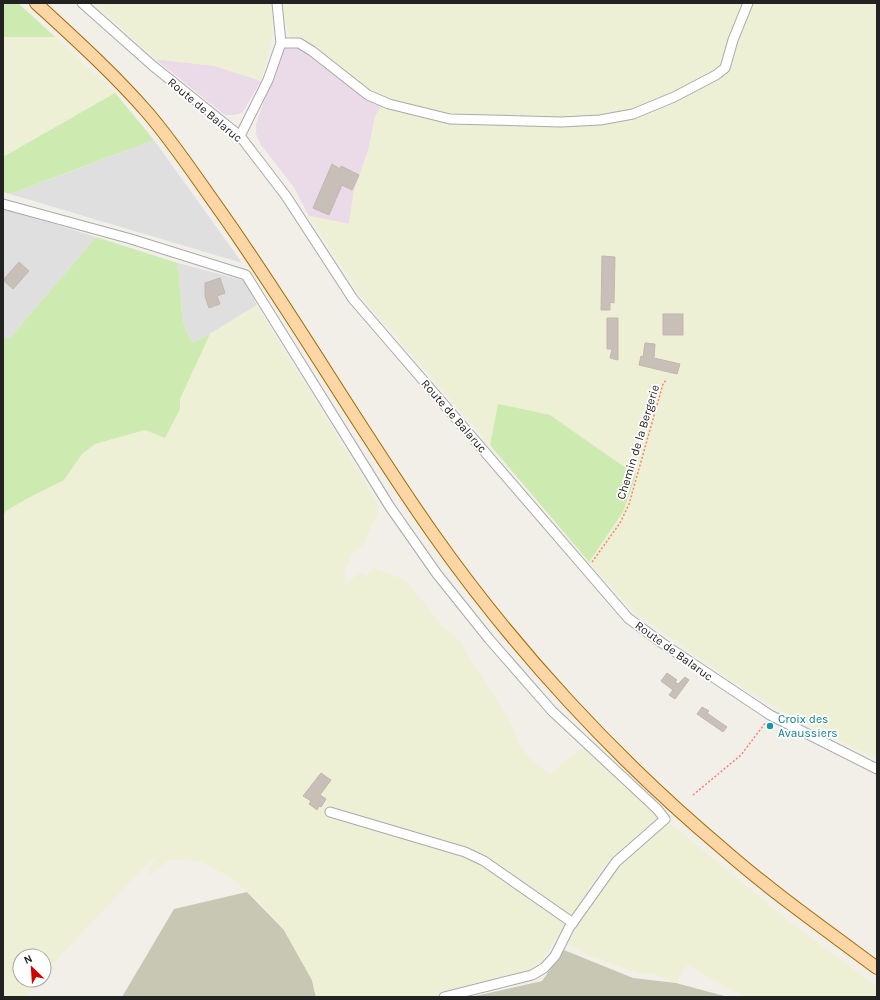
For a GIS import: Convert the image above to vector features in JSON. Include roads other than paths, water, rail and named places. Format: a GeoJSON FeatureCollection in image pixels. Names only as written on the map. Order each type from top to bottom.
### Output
{"type":"FeatureCollection","features":[{"type":"Feature","properties":{"kind":"main road"},"geometry":{"type":"LineString","coordinates":[[36,3],[88,51],[145,110],[177,150],[251,254],[362,427],[435,537],[497,616],[542,670],[586,718],[644,777],[722,849],[794,906],[877,968]]}},
{"type":"Feature","properties":{"kind":"street","name":"Route de Balaruc"},"geometry":{"type":"LineString","coordinates":[[82,3],[153,66],[240,136],[286,196],[353,299],[628,618],[725,686],[770,715],[877,769]]}},
{"type":"Feature","properties":{"kind":"street"},"geometry":{"type":"LineString","coordinates":[[240,136],[268,80],[281,43],[277,3]]}},
{"type":"Feature","properties":{"kind":"street"},"geometry":{"type":"LineString","coordinates":[[281,43],[299,43],[312,51],[368,95],[389,104],[450,120],[600,120],[632,114],[674,97],[716,75],[725,68],[733,40],[748,3]]}},
{"type":"Feature","properties":{"kind":"street"},"geometry":{"type":"LineString","coordinates":[[3,204],[131,239],[246,275],[390,507],[437,574],[489,639],[552,711],[657,809],[665,819],[616,862],[571,925],[555,956],[544,968],[532,975],[444,997]]}},
{"type":"Feature","properties":{"kind":"street"},"geometry":{"type":"LineString","coordinates":[[330,812],[466,852],[484,861],[571,925]]}},
{"type":"Feature","properties":{"kind":"place","name":"Croix des Avaussiers"},"geometry":{"type":"Point","coordinates":[770,726]}}]}
